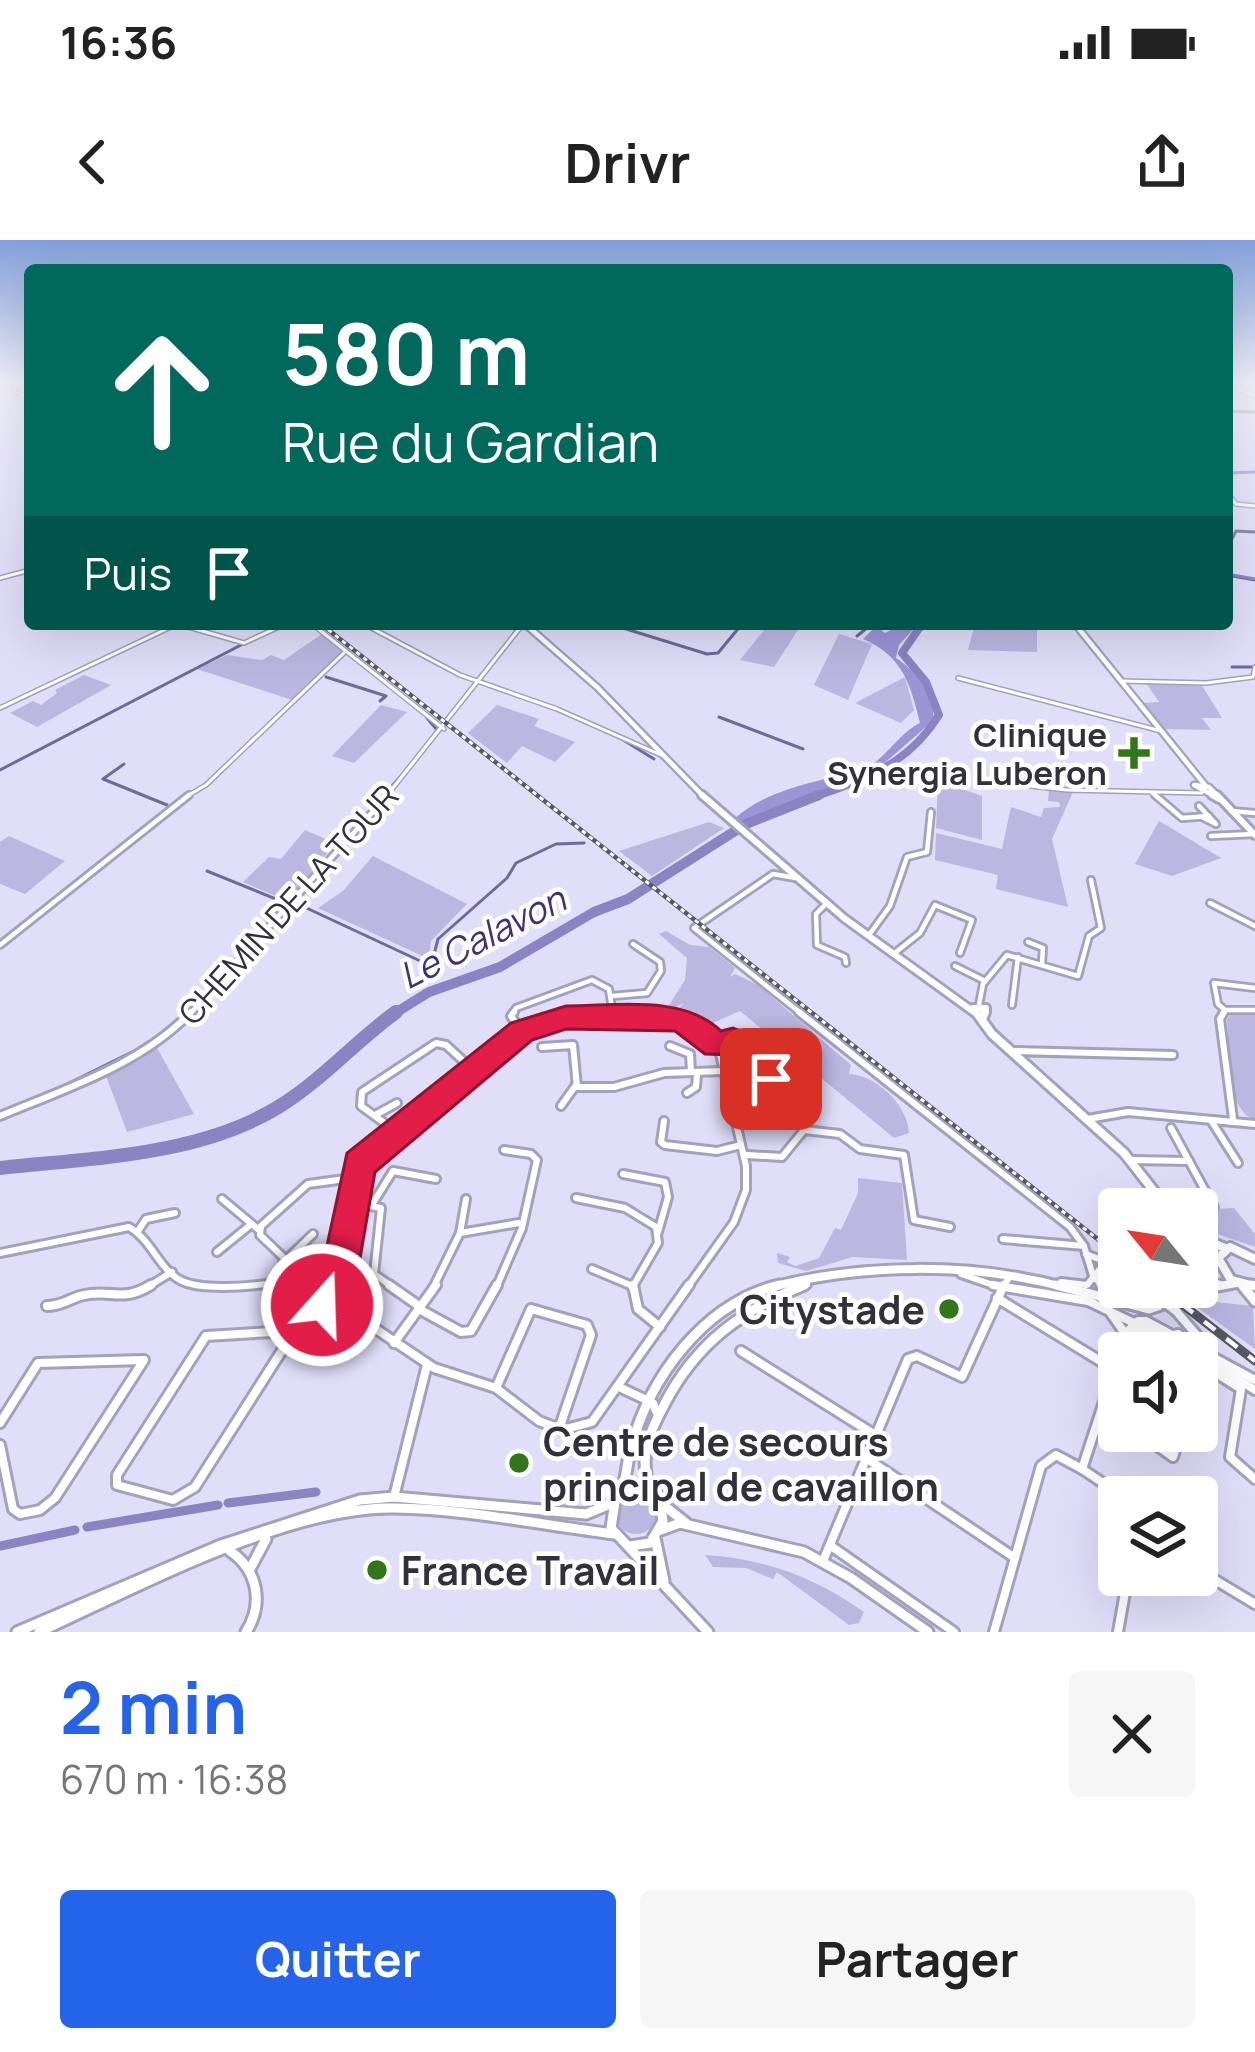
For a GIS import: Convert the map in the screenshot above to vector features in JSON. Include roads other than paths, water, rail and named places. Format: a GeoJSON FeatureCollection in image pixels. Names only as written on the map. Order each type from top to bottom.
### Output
{"type":"FeatureCollection","features":[{"type":"Feature","properties":{"kind":"street"},"geometry":{"type":"LineString","coordinates":[[0,708],[164,630]]}},
{"type":"Feature","properties":{"kind":"street"},"geometry":{"type":"LineString","coordinates":[[198,630],[244,643],[272,630]]}},
{"type":"Feature","properties":{"kind":"street"},"geometry":{"type":"LineString","coordinates":[[320,630],[444,729]]}},
{"type":"Feature","properties":{"kind":"street"},"geometry":{"type":"LineString","coordinates":[[376,630],[480,682],[578,717],[661,754]]}},
{"type":"Feature","properties":{"kind":"street","name":"CHEMIN DE LA TOUR"},"geometry":{"type":"LineString","coordinates":[[0,1116],[43,1102],[163,1041],[269,932],[444,729],[519,630]]}},
{"type":"Feature","properties":{"kind":"street"},"geometry":{"type":"LineString","coordinates":[[531,630],[597,687],[750,841],[826,904],[976,1007],[1011,1051],[1131,1160],[1152,1188]]}},
{"type":"Feature","properties":{"kind":"street"},"geometry":{"type":"LineString","coordinates":[[1080,630],[1198,775],[1200,790]]}},
{"type":"Feature","properties":{"kind":"street"},"geometry":{"type":"LineString","coordinates":[[0,944],[171,806],[206,785],[346,651]]}},
{"type":"Feature","properties":{"kind":"street"},"geometry":{"type":"LineString","coordinates":[[1121,681],[1217,682],[1253,677],[1255,667]]}},
{"type":"Feature","properties":{"kind":"street"},"geometry":{"type":"LineString","coordinates":[[958,678],[1161,731]]}},
{"type":"Feature","properties":{"kind":"street"},"geometry":{"type":"LineString","coordinates":[[993,782],[1151,793],[1200,790],[1219,799],[1254,835]]}},
{"type":"Feature","properties":{"kind":"street"},"geometry":{"type":"LineString","coordinates":[[1151,793],[1182,818],[1205,817],[1198,806]]}},
{"type":"Feature","properties":{"kind":"street"},"geometry":{"type":"LineString","coordinates":[[1232,811],[1255,812]]}},
{"type":"Feature","properties":{"kind":"street"},"geometry":{"type":"LineString","coordinates":[[868,934],[890,906],[907,857],[927,852],[931,812]]}},
{"type":"Feature","properties":{"kind":"street"},"geometry":{"type":"LineString","coordinates":[[1211,836],[1254,835]]}},
{"type":"Feature","properties":{"kind":"street"},"geometry":{"type":"LineString","coordinates":[[796,878],[773,874],[694,928],[1057,1216],[1098,1260]]}},
{"type":"Feature","properties":{"kind":"street"},"geometry":{"type":"LineString","coordinates":[[976,1007],[985,981],[1003,958],[1018,956],[1078,976],[1089,936],[1101,928],[1091,880]]}},
{"type":"Feature","properties":{"kind":"street"},"geometry":{"type":"LineString","coordinates":[[1210,903],[1253,928]]}},
{"type":"Feature","properties":{"kind":"street"},"geometry":{"type":"LineString","coordinates":[[826,904],[816,914],[818,945],[845,957],[846,963]]}},
{"type":"Feature","properties":{"kind":"street"},"geometry":{"type":"LineString","coordinates":[[896,952],[920,933],[935,905],[972,920],[960,953]]}},
{"type":"Feature","properties":{"kind":"street"},"geometry":{"type":"LineString","coordinates":[[1028,941],[1043,948],[1042,963]]}},
{"type":"Feature","properties":{"kind":"street"},"geometry":{"type":"LineString","coordinates":[[612,996],[647,993],[661,971],[661,962],[633,944]]}},
{"type":"Feature","properties":{"kind":"street"},"geometry":{"type":"LineString","coordinates":[[1012,1005],[1018,956]]}},
{"type":"Feature","properties":{"kind":"street"},"geometry":{"type":"LineString","coordinates":[[956,966],[985,981]]}},
{"type":"Feature","properties":{"kind":"street"},"geometry":{"type":"LineString","coordinates":[[522,1032],[511,1016],[516,1008],[564,992],[580,980],[598,980],[612,996],[613,1017]]}},
{"type":"Feature","properties":{"kind":"street"},"geometry":{"type":"LineString","coordinates":[[1255,988],[1214,983],[1217,1004],[1225,1010],[1255,1010]]}},
{"type":"Feature","properties":{"kind":"street"},"geometry":{"type":"LineString","coordinates":[[1225,1010],[1220,1019],[1234,1119]]}},
{"type":"Feature","properties":{"kind":"street"},"geometry":{"type":"LineString","coordinates":[[289,1331],[206,1336],[117,1475],[117,1485],[172,1500],[195,1486],[288,1341],[289,1331],[320,1305],[336,1284],[354,1178],[365,1157],[522,1032],[554,1019],[682,1020],[716,1045],[744,1155],[746,1190],[738,1214],[592,1422],[559,1429],[531,1419],[496,1388],[427,1365],[355,1316],[320,1305],[306,1300]]}},
{"type":"Feature","properties":{"kind":"street"},"geometry":{"type":"LineString","coordinates":[[716,1045],[740,1041],[752,1053],[760,1078],[779,1078],[796,1088]]}},
{"type":"Feature","properties":{"kind":"street"},"geometry":{"type":"LineString","coordinates":[[396,1132],[361,1106],[362,1092],[430,1045],[446,1045],[473,1070]]}},
{"type":"Feature","properties":{"kind":"street"},"geometry":{"type":"LineString","coordinates":[[542,1046],[573,1045],[575,1085],[561,1106]]}},
{"type":"Feature","properties":{"kind":"street"},"geometry":{"type":"LineString","coordinates":[[670,1046],[690,1054],[695,1087],[687,1093]]}},
{"type":"Feature","properties":{"kind":"street"},"geometry":{"type":"LineString","coordinates":[[1011,1051],[1173,1055]]}},
{"type":"Feature","properties":{"kind":"street"},"geometry":{"type":"LineString","coordinates":[[575,1085],[614,1087],[651,1075],[724,1071]]}},
{"type":"Feature","properties":{"kind":"street"},"geometry":{"type":"LineString","coordinates":[[376,1114],[397,1103]]}},
{"type":"Feature","properties":{"kind":"street"},"geometry":{"type":"LineString","coordinates":[[1088,1119],[1114,1114],[1255,1124]]}},
{"type":"Feature","properties":{"kind":"street"},"geometry":{"type":"LineString","coordinates":[[1097,1127],[1114,1114]]}},
{"type":"Feature","properties":{"kind":"street"},"geometry":{"type":"LineString","coordinates":[[1210,1120],[1238,1163]]}},
{"type":"Feature","properties":{"kind":"street"},"geometry":{"type":"LineString","coordinates":[[664,1121],[662,1144],[717,1151],[741,1144]]}},
{"type":"Feature","properties":{"kind":"street"},"geometry":{"type":"LineString","coordinates":[[1171,1128],[1204,1188]]}},
{"type":"Feature","properties":{"kind":"street"},"geometry":{"type":"LineString","coordinates":[[744,1155],[782,1157],[804,1130],[840,1134],[860,1149],[904,1155],[914,1220],[950,1228]]}},
{"type":"Feature","properties":{"kind":"street"},"geometry":{"type":"LineString","coordinates":[[350,1202],[373,1202],[381,1208],[374,1274],[419,1308],[461,1332],[471,1331],[490,1291],[509,1268],[519,1243],[519,1223],[532,1196],[536,1160],[531,1154],[504,1150]]}},
{"type":"Feature","properties":{"kind":"street"},"geometry":{"type":"LineString","coordinates":[[1131,1160],[1190,1161]]}},
{"type":"Feature","properties":{"kind":"street"},"geometry":{"type":"LineString","coordinates":[[373,1202],[393,1172],[436,1179]]}},
{"type":"Feature","properties":{"kind":"street"},"geometry":{"type":"LineString","coordinates":[[623,1174],[665,1181],[668,1197],[657,1241],[632,1285],[635,1305],[660,1328]]}},
{"type":"Feature","properties":{"kind":"street"},"geometry":{"type":"LineString","coordinates":[[259,1230],[308,1184],[354,1178]]}},
{"type":"Feature","properties":{"kind":"street"},"geometry":{"type":"LineString","coordinates":[[394,1342],[439,1280],[460,1233],[466,1198]]}},
{"type":"Feature","properties":{"kind":"street"},"geometry":{"type":"LineString","coordinates":[[575,1198],[641,1214],[658,1232]]}},
{"type":"Feature","properties":{"kind":"street"},"geometry":{"type":"LineString","coordinates":[[222,1199],[259,1230],[284,1262]]}},
{"type":"Feature","properties":{"kind":"street"},"geometry":{"type":"LineString","coordinates":[[138,1231],[146,1219],[175,1213]]}},
{"type":"Feature","properties":{"kind":"street"},"geometry":{"type":"LineString","coordinates":[[460,1233],[519,1223]]}},
{"type":"Feature","properties":{"kind":"street"},"geometry":{"type":"LineString","coordinates":[[217,1252],[249,1226]]}},
{"type":"Feature","properties":{"kind":"street"},"geometry":{"type":"LineString","coordinates":[[0,1253],[121,1227],[138,1231],[172,1272],[189,1284],[319,1275],[336,1284],[355,1316]]}},
{"type":"Feature","properties":{"kind":"street"},"geometry":{"type":"LineString","coordinates":[[281,1281],[284,1262],[313,1234]]}},
{"type":"Feature","properties":{"kind":"street"},"geometry":{"type":"LineString","coordinates":[[1003,1239],[1085,1250]]}},
{"type":"Feature","properties":{"kind":"street"},"geometry":{"type":"LineString","coordinates":[[1218,1245],[1240,1249],[1255,1259]]}},
{"type":"Feature","properties":{"kind":"street"},"geometry":{"type":"LineString","coordinates":[[1226,1248],[1218,1263],[1255,1301]]}},
{"type":"Feature","properties":{"kind":"street"},"geometry":{"type":"LineString","coordinates":[[1085,1250],[1098,1284]]}},
{"type":"Feature","properties":{"kind":"street"},"geometry":{"type":"LineString","coordinates":[[304,1289],[341,1253]]}},
{"type":"Feature","properties":{"kind":"street"},"geometry":{"type":"LineString","coordinates":[[17,1632],[259,1531],[342,1504],[394,1497],[595,1513],[610,1504],[623,1486],[631,1447],[688,1343],[717,1313],[761,1293],[832,1275],[890,1267],[1087,1285],[1098,1272]]}},
{"type":"Feature","properties":{"kind":"street"},"geometry":{"type":"LineString","coordinates":[[592,1269],[632,1285]]}},
{"type":"Feature","properties":{"kind":"street"},"geometry":{"type":"LineString","coordinates":[[47,1306],[68,1305],[82,1295],[131,1297],[172,1272]]}},
{"type":"Feature","properties":{"kind":"street"},"geometry":{"type":"LineString","coordinates":[[956,1272],[1002,1288],[1098,1302]]}},
{"type":"Feature","properties":{"kind":"street"},"geometry":{"type":"LineString","coordinates":[[645,1445],[696,1354],[719,1326],[767,1299],[832,1275]]}},
{"type":"Feature","properties":{"kind":"street"},"geometry":{"type":"LineString","coordinates":[[823,1561],[912,1356],[954,1376],[965,1374],[996,1297],[1009,1278]]}},
{"type":"Feature","properties":{"kind":"street"},"geometry":{"type":"LineString","coordinates":[[293,1280],[304,1289],[306,1300],[296,1324]]}},
{"type":"Feature","properties":{"kind":"street"},"geometry":{"type":"LineString","coordinates":[[1048,1283],[1098,1300]]}},
{"type":"Feature","properties":{"kind":"street"},"geometry":{"type":"LineString","coordinates":[[1218,1284],[1255,1286]]}},
{"type":"Feature","properties":{"kind":"street"},"geometry":{"type":"LineString","coordinates":[[996,1297],[1098,1360]]}},
{"type":"Feature","properties":{"kind":"street"},"geometry":{"type":"LineString","coordinates":[[1114,1308],[1142,1332]]}},
{"type":"Feature","properties":{"kind":"street"},"geometry":{"type":"LineString","coordinates":[[1114,1308],[1132,1328]]}},
{"type":"Feature","properties":{"kind":"street"},"geometry":{"type":"LineString","coordinates":[[1173,1308],[1200,1332]]}},
{"type":"Feature","properties":{"kind":"street"},"geometry":{"type":"LineString","coordinates":[[496,1388],[532,1309],[587,1325],[591,1335],[559,1429]]}},
{"type":"Feature","properties":{"kind":"street"},"geometry":{"type":"LineString","coordinates":[[1132,1328],[1159,1324],[1164,1332]]}},
{"type":"Feature","properties":{"kind":"street"},"geometry":{"type":"LineString","coordinates":[[1130,1332],[1132,1328]]}},
{"type":"Feature","properties":{"kind":"street"},"geometry":{"type":"LineString","coordinates":[[741,1351],[875,1435]]}},
{"type":"Feature","properties":{"kind":"street"},"geometry":{"type":"LineString","coordinates":[[1218,1359],[1255,1379]]}},
{"type":"Feature","properties":{"kind":"street"},"geometry":{"type":"LineString","coordinates":[[0,1423],[38,1363],[144,1360],[48,1505],[20,1514],[13,1510],[0,1445]]}},
{"type":"Feature","properties":{"kind":"street"},"geometry":{"type":"LineString","coordinates":[[1218,1362],[1255,1390]]}},
{"type":"Feature","properties":{"kind":"street"},"geometry":{"type":"LineString","coordinates":[[394,1497],[427,1365]]}},
{"type":"Feature","properties":{"kind":"street"},"geometry":{"type":"LineString","coordinates":[[1218,1372],[1240,1389],[1230,1457],[1255,1479]]}},
{"type":"Feature","properties":{"kind":"street"},"geometry":{"type":"LineString","coordinates":[[619,1387],[640,1404],[643,1421]]}},
{"type":"Feature","properties":{"kind":"street"},"geometry":{"type":"LineString","coordinates":[[633,1397],[653,1402]]}},
{"type":"Feature","properties":{"kind":"street"},"geometry":{"type":"LineString","coordinates":[[653,1402],[656,1411],[642,1463],[648,1485],[662,1504],[689,1525]]}},
{"type":"Feature","properties":{"kind":"street"},"geometry":{"type":"LineString","coordinates":[[1082,1469],[1098,1411]]}},
{"type":"Feature","properties":{"kind":"street"},"geometry":{"type":"LineString","coordinates":[[994,1632],[1045,1460],[1061,1456],[1098,1480]]}},
{"type":"Feature","properties":{"kind":"street"},"geometry":{"type":"LineString","coordinates":[[866,1458],[1015,1558]]}},
{"type":"Feature","properties":{"kind":"street"},"geometry":{"type":"LineString","coordinates":[[623,1486],[648,1485]]}},
{"type":"Feature","properties":{"kind":"street"},"geometry":{"type":"LineString","coordinates":[[610,1504],[614,1534]]}},
{"type":"Feature","properties":{"kind":"street"},"geometry":{"type":"LineString","coordinates":[[662,1504],[658,1534],[667,1586]]}},
{"type":"Feature","properties":{"kind":"street"},"geometry":{"type":"LineString","coordinates":[[39,1632],[230,1551],[379,1508],[584,1527],[614,1534],[708,1632]]}},
{"type":"Feature","properties":{"kind":"street"},"geometry":{"type":"LineString","coordinates":[[629,1546],[643,1546],[675,1523],[764,1539],[823,1561],[928,1632]]}},
{"type":"Feature","properties":{"kind":"street"},"geometry":{"type":"LineString","coordinates":[[250,1571],[266,1539]]}},
{"type":"Feature","properties":{"kind":"street"},"geometry":{"type":"LineString","coordinates":[[830,1545],[954,1632]]}},
{"type":"Feature","properties":{"kind":"street"},"geometry":{"type":"LineString","coordinates":[[230,1551],[250,1571],[258,1606],[246,1632]]}},
{"type":"Feature","properties":{"kind":"street"},"geometry":{"type":"LineString","coordinates":[[1218,1581],[1255,1604]]}},
{"type":"Feature","properties":{"kind":"street"},"geometry":{"type":"LineString","coordinates":[[1118,1632],[1124,1596]]}},
{"type":"Feature","properties":{"kind":"waterway"},"geometry":{"type":"LineString","coordinates":[[1233,473],[1255,472]]}},
{"type":"Feature","properties":{"kind":"waterway"},"geometry":{"type":"LineString","coordinates":[[1233,537],[1236,531],[1255,532]]}},
{"type":"Feature","properties":{"kind":"waterway"},"geometry":{"type":"LineString","coordinates":[[1233,575],[1255,579]]}},
{"type":"Feature","properties":{"kind":"waterway"},"geometry":{"type":"LineString","coordinates":[[1233,576],[1255,580]]}},
{"type":"Feature","properties":{"kind":"waterway"},"geometry":{"type":"LineString","coordinates":[[629,630],[707,654],[718,653],[737,630]]}},
{"type":"Feature","properties":{"kind":"waterway"},"geometry":{"type":"LineString","coordinates":[[857,636],[864,630]]}},
{"type":"Feature","properties":{"kind":"waterway","name":"Le Calavon"},"geometry":{"type":"LineString","coordinates":[[810,798],[866,777],[899,758],[939,715],[926,682],[902,653],[918,630]]}},
{"type":"Feature","properties":{"kind":"waterway"},"geometry":{"type":"LineString","coordinates":[[0,770],[241,645]]}},
{"type":"Feature","properties":{"kind":"waterway"},"geometry":{"type":"LineString","coordinates":[[1232,667],[1253,667]]}},
{"type":"Feature","properties":{"kind":"waterway"},"geometry":{"type":"LineString","coordinates":[[326,677],[386,696],[380,701]]}},
{"type":"Feature","properties":{"kind":"waterway"},"geometry":{"type":"LineString","coordinates":[[719,717],[803,749]]}},
{"type":"Feature","properties":{"kind":"waterway"},"geometry":{"type":"LineString","coordinates":[[427,718],[437,730]]}},
{"type":"Feature","properties":{"kind":"waterway"},"geometry":{"type":"LineString","coordinates":[[620,738],[654,759]]}},
{"type":"Feature","properties":{"kind":"waterway"},"geometry":{"type":"LineString","coordinates":[[124,764],[103,779],[167,805]]}},
{"type":"Feature","properties":{"kind":"waterway"},"geometry":{"type":"LineString","coordinates":[[365,817],[406,770]]}},
{"type":"Feature","properties":{"kind":"waterway","name":"Le Calavon"},"geometry":{"type":"LineString","coordinates":[[394,1014],[429,992],[500,967],[594,912],[628,899],[746,824],[819,795]]}},
{"type":"Feature","properties":{"kind":"waterway"},"geometry":{"type":"LineString","coordinates":[[300,905],[431,966],[438,939],[507,878],[516,863],[556,844],[584,843]]}},
{"type":"Feature","properties":{"kind":"waterway"},"geometry":{"type":"LineString","coordinates":[[207,871],[288,904]]}},
{"type":"Feature","properties":{"kind":"waterway","name":"Le Calavon"},"geometry":{"type":"LineString","coordinates":[[0,1168],[144,1152],[249,1123],[296,1095],[394,1014]]}},
{"type":"Feature","properties":{"kind":"waterway"},"geometry":{"type":"LineString","coordinates":[[47,1094],[142,1047]]}},
{"type":"Feature","properties":{"kind":"waterway"},"geometry":{"type":"LineString","coordinates":[[228,1503],[316,1492]]}},
{"type":"Feature","properties":{"kind":"waterway"},"geometry":{"type":"LineString","coordinates":[[87,1527],[218,1505]]}},
{"type":"Feature","properties":{"kind":"waterway"},"geometry":{"type":"LineString","coordinates":[[0,1546],[75,1530]]}},
{"type":"Feature","properties":{"kind":"railway"},"geometry":{"type":"LineString","coordinates":[[329,630],[1098,1239]]}},
{"type":"Feature","properties":{"kind":"railway"},"geometry":{"type":"LineString","coordinates":[[1187,1308],[1255,1361]]}},
{"type":"Feature","properties":{"kind":"place","name":"Clinique Synergia Luberon"},"geometry":{"type":"Point","coordinates":[1134,753]}},
{"type":"Feature","properties":{"kind":"place","name":"Citystade"},"geometry":{"type":"Point","coordinates":[949,1309]}},
{"type":"Feature","properties":{"kind":"place","name":"Centre de secours principal de cavaillon"},"geometry":{"type":"Point","coordinates":[519,1463]}},
{"type":"Feature","properties":{"kind":"place","name":"France Travail"},"geometry":{"type":"Point","coordinates":[377,1570]}}]}
